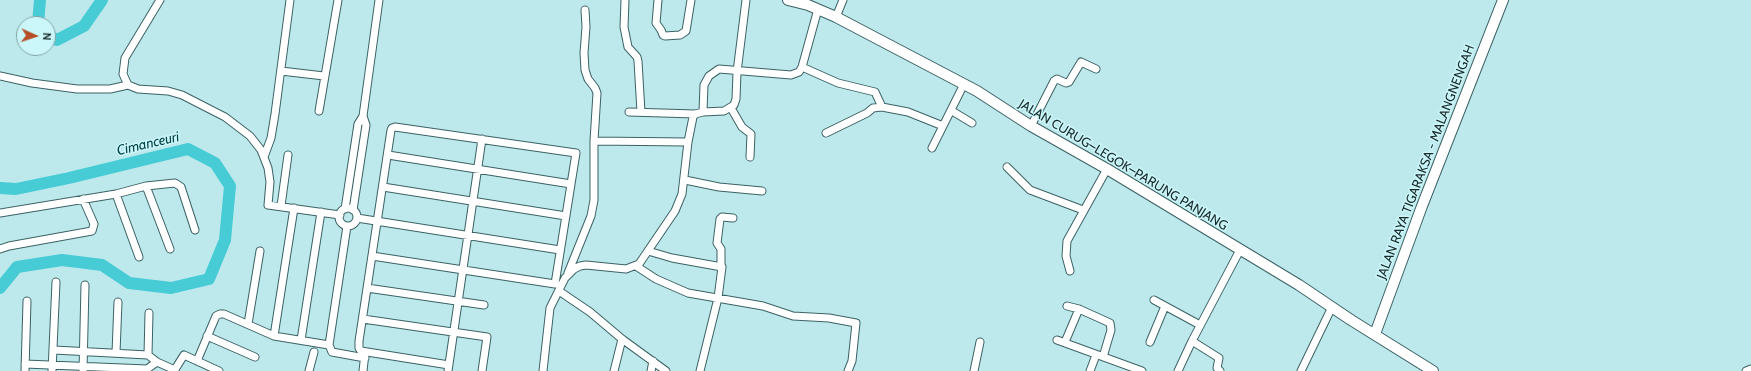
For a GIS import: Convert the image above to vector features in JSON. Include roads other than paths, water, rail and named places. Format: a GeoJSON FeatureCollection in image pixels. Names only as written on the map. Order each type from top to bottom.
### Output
{"type":"FeatureCollection","features":[{"type":"Feature","properties":{"kind":"main road","name":"JALAN CURUG–LEGOK–PARUNG PANJANG"},"geometry":{"type":"LineString","coordinates":[[788,0],[818,9],[836,17],[977,91],[1031,126],[1107,169],[1299,285],[1427,369]]}},
{"type":"Feature","properties":{"kind":"main road","name":"JALAN RAYA TIGARAKSA - MALANGNENGAH"},"geometry":{"type":"LineString","coordinates":[[1375,334],[1422,206],[1503,0]]}},
{"type":"Feature","properties":{"kind":"street"},"geometry":{"type":"LineString","coordinates":[[128,85],[123,74],[126,58],[160,0]]}},
{"type":"Feature","properties":{"kind":"street"},"geometry":{"type":"LineString","coordinates":[[264,157],[275,114],[290,0]]}},
{"type":"Feature","properties":{"kind":"street"},"geometry":{"type":"LineString","coordinates":[[319,111],[338,0]]}},
{"type":"Feature","properties":{"kind":"street"},"geometry":{"type":"LineString","coordinates":[[357,218],[352,225],[346,226],[341,222],[340,215],[345,209],[358,124],[363,116],[379,0]]}},
{"type":"Feature","properties":{"kind":"street"},"geometry":{"type":"LineString","coordinates":[[625,0],[624,27],[628,47],[637,57],[638,61],[641,112]]}},
{"type":"Feature","properties":{"kind":"street"},"geometry":{"type":"LineString","coordinates":[[658,0],[656,23],[665,36],[680,35],[686,31],[691,0]]}},
{"type":"Feature","properties":{"kind":"street"},"geometry":{"type":"LineString","coordinates":[[629,112],[695,114],[724,111],[731,108],[736,100],[737,72],[746,0]]}},
{"type":"Feature","properties":{"kind":"street"},"geometry":{"type":"LineString","coordinates":[[836,17],[843,0]]}},
{"type":"Feature","properties":{"kind":"street"},"geometry":{"type":"LineString","coordinates":[[703,112],[703,93],[706,80],[719,70],[791,75],[799,72],[802,67],[818,9]]}},
{"type":"Feature","properties":{"kind":"street"},"geometry":{"type":"LineString","coordinates":[[542,371],[548,318],[553,300],[568,274],[594,208],[594,142],[597,93],[596,88],[588,79],[585,70],[585,10]]}},
{"type":"Feature","properties":{"kind":"street"},"geometry":{"type":"LineString","coordinates":[[1031,126],[1054,81],[1057,79],[1066,83],[1069,82],[1081,62],[1096,69]]}},
{"type":"Feature","properties":{"kind":"street"},"geometry":{"type":"LineString","coordinates":[[802,67],[838,83],[875,92],[882,107]]}},
{"type":"Feature","properties":{"kind":"street"},"geometry":{"type":"LineString","coordinates":[[281,71],[324,76]]}},
{"type":"Feature","properties":{"kind":"street"},"geometry":{"type":"LineString","coordinates":[[0,76],[32,83],[77,89],[110,89],[128,85],[138,89],[168,91],[225,117],[250,136],[264,157],[270,182],[268,205],[340,215]]}},
{"type":"Feature","properties":{"kind":"street"},"geometry":{"type":"LineString","coordinates":[[932,148],[952,111],[964,84]]}},
{"type":"Feature","properties":{"kind":"street"},"geometry":{"type":"LineString","coordinates":[[826,133],[872,108],[882,107],[908,112],[943,126]]}},
{"type":"Feature","properties":{"kind":"street"},"geometry":{"type":"LineString","coordinates":[[731,108],[742,127],[751,134],[750,157]]}},
{"type":"Feature","properties":{"kind":"street"},"geometry":{"type":"LineString","coordinates":[[952,111],[972,123]]}},
{"type":"Feature","properties":{"kind":"street"},"geometry":{"type":"LineString","coordinates":[[568,274],[574,269],[586,265],[626,269],[636,266],[648,251],[675,211],[682,194],[685,180],[691,120],[695,114]]}},
{"type":"Feature","properties":{"kind":"street"},"geometry":{"type":"LineString","coordinates":[[353,210],[366,125],[363,116]]}},
{"type":"Feature","properties":{"kind":"street"},"geometry":{"type":"LineString","coordinates":[[365,355],[361,351],[359,345],[367,288],[372,256],[378,221],[392,130],[396,127],[576,153],[555,284],[372,256]]}},
{"type":"Feature","properties":{"kind":"street"},"geometry":{"type":"LineString","coordinates":[[346,226],[329,345],[332,352],[365,355],[448,368],[482,139]]}},
{"type":"Feature","properties":{"kind":"street"},"geometry":{"type":"LineString","coordinates":[[594,142],[688,142]]}},
{"type":"Feature","properties":{"kind":"street"},"geometry":{"type":"LineString","coordinates":[[281,206],[288,155]]}},
{"type":"Feature","properties":{"kind":"street"},"geometry":{"type":"LineString","coordinates":[[388,156],[571,184]]}},
{"type":"Feature","properties":{"kind":"street"},"geometry":{"type":"LineString","coordinates":[[1007,167],[1030,190],[1083,210]]}},
{"type":"Feature","properties":{"kind":"street"},"geometry":{"type":"LineString","coordinates":[[1070,271],[1066,256],[1067,241],[1107,169]]}},
{"type":"Feature","properties":{"kind":"street"},"geometry":{"type":"LineString","coordinates":[[685,180],[719,187],[762,191]]}},
{"type":"Feature","properties":{"kind":"street"},"geometry":{"type":"LineString","coordinates":[[0,213],[116,194],[146,186],[170,182],[179,184],[183,190],[195,230]]}},
{"type":"Feature","properties":{"kind":"street"},"geometry":{"type":"LineString","coordinates":[[146,186],[170,249]]}},
{"type":"Feature","properties":{"kind":"street"},"geometry":{"type":"LineString","coordinates":[[383,187],[566,216]]}},
{"type":"Feature","properties":{"kind":"street"},"geometry":{"type":"LineString","coordinates":[[116,194],[139,257]]}},
{"type":"Feature","properties":{"kind":"street"},"geometry":{"type":"LineString","coordinates":[[0,249],[9,246],[92,231],[94,224],[83,199]]}},
{"type":"Feature","properties":{"kind":"street"},"geometry":{"type":"LineString","coordinates":[[274,336],[294,208]]}},
{"type":"Feature","properties":{"kind":"street"},"geometry":{"type":"LineString","coordinates":[[345,209],[353,210],[357,214],[357,218]]}},
{"type":"Feature","properties":{"kind":"street"},"geometry":{"type":"LineString","coordinates":[[301,340],[321,212]]}},
{"type":"Feature","properties":{"kind":"street"},"geometry":{"type":"LineString","coordinates":[[357,218],[560,250]]}},
{"type":"Feature","properties":{"kind":"street"},"geometry":{"type":"LineString","coordinates":[[700,371],[718,298],[722,270],[720,266],[721,249],[717,243],[720,218],[733,218]]}},
{"type":"Feature","properties":{"kind":"street"},"geometry":{"type":"LineString","coordinates":[[1178,371],[1200,325],[1240,250]]}},
{"type":"Feature","properties":{"kind":"street"},"geometry":{"type":"LineString","coordinates":[[248,324],[260,251]]}},
{"type":"Feature","properties":{"kind":"street"},"geometry":{"type":"LineString","coordinates":[[648,251],[672,258],[720,266]]}},
{"type":"Feature","properties":{"kind":"street"},"geometry":{"type":"LineString","coordinates":[[636,266],[656,279],[681,291],[770,308],[793,316],[829,318],[856,323],[852,361],[848,371]]}},
{"type":"Feature","properties":{"kind":"street"},"geometry":{"type":"LineString","coordinates":[[52,368],[56,282]]}},
{"type":"Feature","properties":{"kind":"street"},"geometry":{"type":"LineString","coordinates":[[83,369],[85,285]]}},
{"type":"Feature","properties":{"kind":"street"},"geometry":{"type":"LineString","coordinates":[[367,288],[484,305]]}},
{"type":"Feature","properties":{"kind":"street"},"geometry":{"type":"LineString","coordinates":[[559,291],[590,312],[622,339],[666,371]]}},
{"type":"Feature","properties":{"kind":"street"},"geometry":{"type":"LineString","coordinates":[[1154,300],[1200,325]]}},
{"type":"Feature","properties":{"kind":"street"},"geometry":{"type":"LineString","coordinates":[[27,301],[25,367],[147,369],[157,362]]}},
{"type":"Feature","properties":{"kind":"street"},"geometry":{"type":"LineString","coordinates":[[116,353],[118,302]]}},
{"type":"Feature","properties":{"kind":"street"},"geometry":{"type":"LineString","coordinates":[[1067,306],[1079,309],[1108,322],[1111,325],[1111,330],[1090,371]]}},
{"type":"Feature","properties":{"kind":"street"},"geometry":{"type":"LineString","coordinates":[[1150,342],[1165,306]]}},
{"type":"Feature","properties":{"kind":"street"},"geometry":{"type":"LineString","coordinates":[[1301,371],[1332,308]]}},
{"type":"Feature","properties":{"kind":"street"},"geometry":{"type":"LineString","coordinates":[[1079,309],[1061,341],[1142,371]]}},
{"type":"Feature","properties":{"kind":"street"},"geometry":{"type":"LineString","coordinates":[[148,355],[149,313]]}},
{"type":"Feature","properties":{"kind":"street"},"geometry":{"type":"LineString","coordinates":[[197,361],[216,316],[220,314],[224,314],[274,336],[329,345]]}},
{"type":"Feature","properties":{"kind":"street"},"geometry":{"type":"LineString","coordinates":[[363,319],[487,337],[482,371]]}},
{"type":"Feature","properties":{"kind":"street"},"geometry":{"type":"LineString","coordinates":[[207,336],[255,356]]}},
{"type":"Feature","properties":{"kind":"street"},"geometry":{"type":"LineString","coordinates":[[614,371],[622,339]]}},
{"type":"Feature","properties":{"kind":"street"},"geometry":{"type":"LineString","coordinates":[[1192,341],[1218,358],[1218,368],[1220,371]]}},
{"type":"Feature","properties":{"kind":"street"},"geometry":{"type":"LineString","coordinates":[[974,371],[980,342]]}},
{"type":"Feature","properties":{"kind":"street"},"geometry":{"type":"LineString","coordinates":[[54,350],[148,355],[157,362],[174,370],[184,355],[219,371]]}},
{"type":"Feature","properties":{"kind":"street"},"geometry":{"type":"LineString","coordinates":[[309,371],[314,352]]}},
{"type":"Feature","properties":{"kind":"street"},"geometry":{"type":"LineString","coordinates":[[363,371],[365,355]]}},
{"type":"Feature","properties":{"kind":"street"},"geometry":{"type":"LineString","coordinates":[[651,371],[653,361]]}},
{"type":"Feature","properties":{"kind":"street"},"geometry":{"type":"LineString","coordinates":[[1746,371],[1751,369]]}},
{"type":"Feature","properties":{"kind":"waterway","name":"Cimanceuri"},"geometry":{"type":"LineString","coordinates":[[39,16],[40,0]]}},
{"type":"Feature","properties":{"kind":"waterway","name":"Cimanceuri"},"geometry":{"type":"LineString","coordinates":[[56,39],[84,26],[102,0]]}},
{"type":"Feature","properties":{"kind":"waterway","name":"Cimanceuri"},"geometry":{"type":"LineString","coordinates":[[0,188],[16,189],[69,178],[188,149],[215,163],[230,186],[225,240],[209,279],[171,288],[129,283],[102,265],[62,260],[17,267],[0,288]]}}]}
